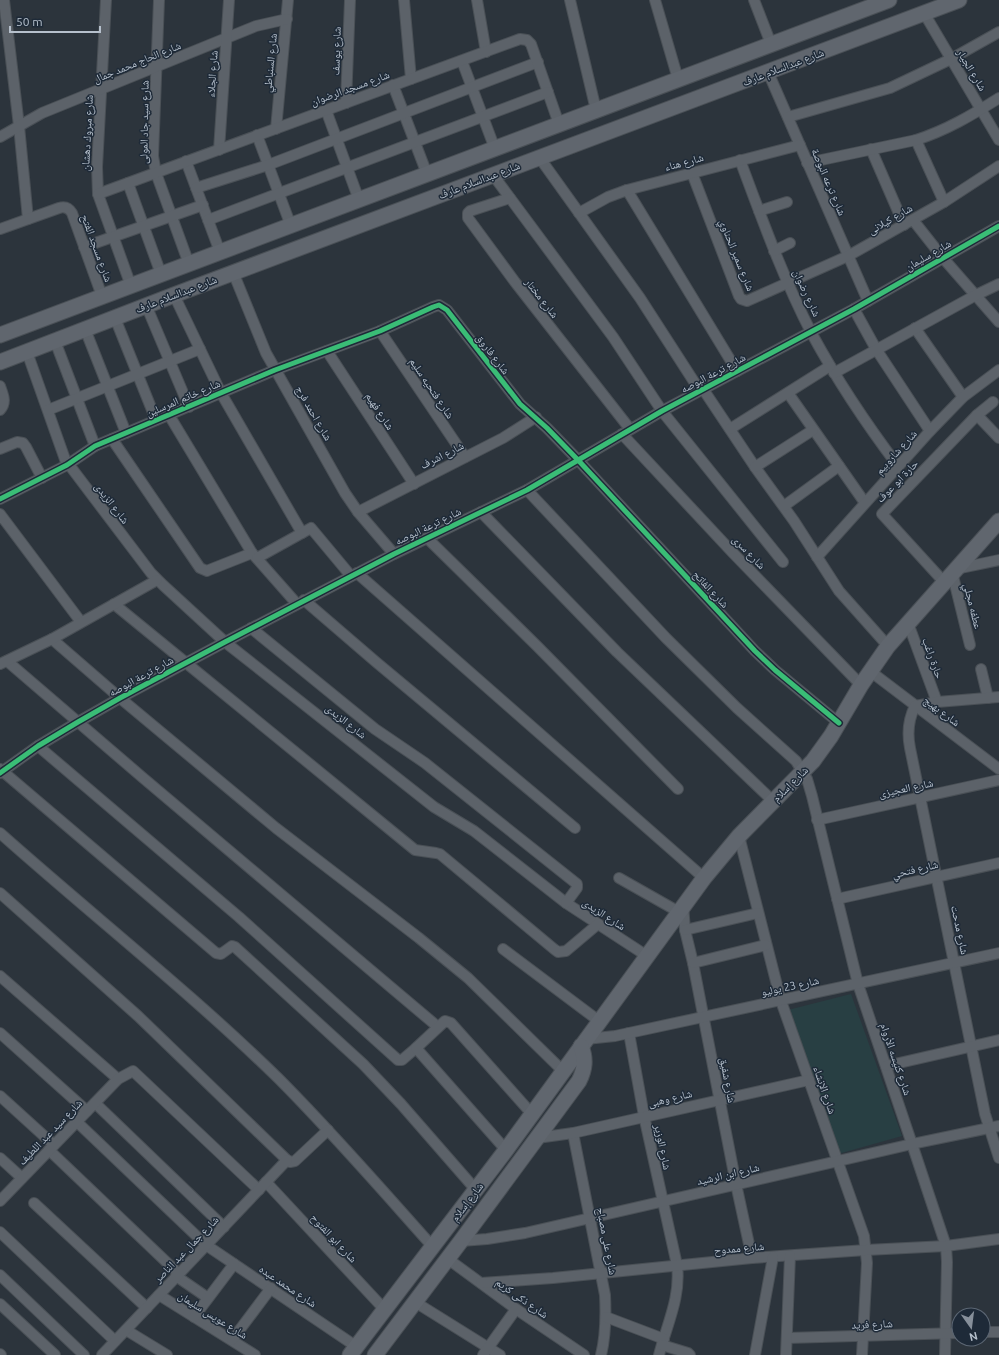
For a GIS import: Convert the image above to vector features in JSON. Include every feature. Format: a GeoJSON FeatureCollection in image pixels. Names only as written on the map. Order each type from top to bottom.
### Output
{"type":"FeatureCollection","features":[{"type":"Feature","properties":{"kind":"main road"},"geometry":{"type":"LineString","coordinates":[[0,335],[889,0]]}},
{"type":"Feature","properties":{"kind":"main road","name":"شارع عبدالسلام عارف"},"geometry":{"type":"LineString","coordinates":[[0,362],[233,272],[959,0]]}},
{"type":"Feature","properties":{"kind":"main road"},"geometry":{"type":"LineString","coordinates":[[653,89],[649,97],[651,106],[659,112]]}},
{"type":"Feature","properties":{"kind":"main road"},"geometry":{"type":"LineString","coordinates":[[600,109],[613,110],[619,118],[618,127]]}},
{"type":"Feature","properties":{"kind":"main road"},"geometry":{"type":"LineString","coordinates":[[66,310],[64,319],[65,324],[71,331],[80,331]]}},
{"type":"Feature","properties":{"kind":"main road"},"geometry":{"type":"LineString","coordinates":[[32,323],[42,332],[43,341],[48,343]]}},
{"type":"Feature","properties":{"kind":"main road","name":"شارع إسلام"},"geometry":{"type":"LineString","coordinates":[[354,1351],[506,1150],[704,878],[739,836],[803,772],[823,749],[861,685],[888,646],[950,574],[999,521]]}},
{"type":"Feature","properties":{"kind":"main road","name":"شارع إسلام"},"geometry":{"type":"LineString","coordinates":[[380,1353],[415,1302],[579,1081],[585,1064],[583,1043]]}},
{"type":"Feature","properties":{"kind":"street"},"geometry":{"type":"LineString","coordinates":[[4,0],[28,219]]}},
{"type":"Feature","properties":{"kind":"street","name":"شارع مبروك دهشان"},"geometry":{"type":"LineString","coordinates":[[106,0],[97,167],[98,194],[130,286]]}},
{"type":"Feature","properties":{"kind":"street","name":"شارع سيد جاد المولى"},"geometry":{"type":"LineString","coordinates":[[159,0],[153,148],[156,173],[189,264]]}},
{"type":"Feature","properties":{"kind":"street","name":"شارع الجلاء"},"geometry":{"type":"LineString","coordinates":[[219,150],[229,0]]}},
{"type":"Feature","properties":{"kind":"street","name":"شارع السنباطي"},"geometry":{"type":"LineString","coordinates":[[276,129],[288,0]]}},
{"type":"Feature","properties":{"kind":"street","name":"شارع يوسف"},"geometry":{"type":"LineString","coordinates":[[346,103],[350,0]]}},
{"type":"Feature","properties":{"kind":"street"},"geometry":{"type":"LineString","coordinates":[[404,0],[411,79]]}},
{"type":"Feature","properties":{"kind":"street"},"geometry":{"type":"LineString","coordinates":[[477,0],[486,52]]}},
{"type":"Feature","properties":{"kind":"street"},"geometry":{"type":"LineString","coordinates":[[570,0],[600,109]]}},
{"type":"Feature","properties":{"kind":"street"},"geometry":{"type":"LineString","coordinates":[[655,0],[678,80]]}},
{"type":"Feature","properties":{"kind":"street"},"geometry":{"type":"LineString","coordinates":[[754,0],[771,44]]}},
{"type":"Feature","properties":{"kind":"street","name":"شارع الجيار"},"geometry":{"type":"LineString","coordinates":[[924,13],[999,140]]}},
{"type":"Feature","properties":{"kind":"street","name":"شارع الحاج محمد جمال"},"geometry":{"type":"LineString","coordinates":[[0,138],[42,113],[256,26],[287,19]]}},
{"type":"Feature","properties":{"kind":"street"},"geometry":{"type":"LineString","coordinates":[[788,117],[890,88],[952,59],[999,32]]}},
{"type":"Feature","properties":{"kind":"street","name":"شارع مسجد الرضوان"},"geometry":{"type":"LineString","coordinates":[[98,194],[524,39],[531,44],[559,124]]}},
{"type":"Feature","properties":{"kind":"street"},"geometry":{"type":"LineString","coordinates":[[462,61],[495,149]]}},
{"type":"Feature","properties":{"kind":"street"},"geometry":{"type":"LineString","coordinates":[[196,188],[268,164],[538,62]]}},
{"type":"Feature","properties":{"kind":"street","name":"شارع ترعه البوصة"},"geometry":{"type":"LineString","coordinates":[[768,72],[868,301]]}},
{"type":"Feature","properties":{"kind":"street"},"geometry":{"type":"LineString","coordinates":[[393,86],[426,174]]}},
{"type":"Feature","properties":{"kind":"street"},"geometry":{"type":"LineString","coordinates":[[208,220],[548,92]]}},
{"type":"Feature","properties":{"kind":"street"},"geometry":{"type":"LineString","coordinates":[[808,163],[916,140],[943,131],[966,119],[999,98]]}},
{"type":"Feature","properties":{"kind":"street"},"geometry":{"type":"LineString","coordinates":[[326,110],[359,200]]}},
{"type":"Feature","properties":{"kind":"street"},"geometry":{"type":"LineString","coordinates":[[257,135],[291,226]]}},
{"type":"Feature","properties":{"kind":"street"},"geometry":{"type":"LineString","coordinates":[[916,140],[944,202]]}},
{"type":"Feature","properties":{"kind":"street","name":"شارع هناء"},"geometry":{"type":"LineString","coordinates":[[579,214],[608,197],[627,190],[800,145]]}},
{"type":"Feature","properties":{"kind":"street"},"geometry":{"type":"LineString","coordinates":[[870,149],[904,225]]}},
{"type":"Feature","properties":{"kind":"street"},"geometry":{"type":"LineString","coordinates":[[539,157],[640,298],[701,390],[730,428],[755,467],[784,506],[846,600],[888,646]]}},
{"type":"Feature","properties":{"kind":"street","name":"شارع رضوان"},"geometry":{"type":"LineString","coordinates":[[740,160],[774,250],[812,332],[832,370],[898,466]]}},
{"type":"Feature","properties":{"kind":"street"},"geometry":{"type":"LineString","coordinates":[[186,161],[220,252]]}},
{"type":"Feature","properties":{"kind":"street","name":"شارع كيلانى"},"geometry":{"type":"LineString","coordinates":[[788,283],[848,256],[904,225],[944,202],[999,166]]}},
{"type":"Feature","properties":{"kind":"street","name":"شارع سمير الحناوي"},"geometry":{"type":"LineString","coordinates":[[692,173],[741,299],[747,301],[750,300],[788,283]]}},
{"type":"Feature","properties":{"kind":"street"},"geometry":{"type":"LineString","coordinates":[[493,175],[613,337],[662,411],[783,562]]}},
{"type":"Feature","properties":{"kind":"street"},"geometry":{"type":"LineString","coordinates":[[128,183],[161,274]]}},
{"type":"Feature","properties":{"kind":"street"},"geometry":{"type":"LineString","coordinates":[[627,190],[737,371]]}},
{"type":"Feature","properties":{"kind":"street","name":"شارع مختار"},"geometry":{"type":"LineString","coordinates":[[510,198],[470,211],[468,213],[468,218],[626,432]]}},
{"type":"Feature","properties":{"kind":"street"},"geometry":{"type":"LineString","coordinates":[[759,211],[787,202]]}},
{"type":"Feature","properties":{"kind":"street"},"geometry":{"type":"LineString","coordinates":[[84,247],[203,205]]}},
{"type":"Feature","properties":{"kind":"street","name":"شارع مسجد الفتح"},"geometry":{"type":"LineString","coordinates":[[0,229],[62,207],[68,208],[72,213],[102,296]]}},
{"type":"Feature","properties":{"kind":"street"},"geometry":{"type":"LineString","coordinates":[[913,220],[943,258],[999,322]]}},
{"type":"Feature","properties":{"kind":"street","name":"شارع سليمان"},"geometry":{"type":"LineString","coordinates":[[868,301],[999,226]]}},
{"type":"Feature","properties":{"kind":"street"},"geometry":{"type":"LineString","coordinates":[[774,250],[790,243]]}},
{"type":"Feature","properties":{"kind":"street","name":"شارع احمد فرج"},"geometry":{"type":"LineString","coordinates":[[233,272],[262,344],[275,370],[345,492],[358,512],[394,554]]}},
{"type":"Feature","properties":{"kind":"street"},"geometry":{"type":"LineString","coordinates":[[730,428],[788,393],[832,370],[876,350],[999,284]]}},
{"type":"Feature","properties":{"kind":"street"},"geometry":{"type":"LineString","coordinates":[[174,295],[222,393],[302,533]]}},
{"type":"Feature","properties":{"kind":"street","name":"شارع ترعة البوصه"},"geometry":{"type":"LineString","coordinates":[[1,771],[38,746],[120,698],[354,574],[527,490],[662,411],[868,301]]}},
{"type":"Feature","properties":{"kind":"street"},"geometry":{"type":"LineString","coordinates":[[146,305],[189,406]]}},
{"type":"Feature","properties":{"kind":"street","name":"شارع فاروق"},"geometry":{"type":"LineString","coordinates":[[380,331],[433,307],[439,305],[445,308],[524,409],[536,417],[578,460]]}},
{"type":"Feature","properties":{"kind":"street"},"geometry":{"type":"LineString","coordinates":[[854,309],[876,350],[930,431]]}},
{"type":"Feature","properties":{"kind":"street"},"geometry":{"type":"LineString","coordinates":[[115,318],[156,420]]}},
{"type":"Feature","properties":{"kind":"street"},"geometry":{"type":"LineString","coordinates":[[915,328],[963,397]]}},
{"type":"Feature","properties":{"kind":"street"},"geometry":{"type":"LineString","coordinates":[[80,331],[107,386],[126,433]]}},
{"type":"Feature","properties":{"kind":"street","name":"شارع خاتم المرسلين"},"geometry":{"type":"LineString","coordinates":[[0,499],[67,465],[95,446],[275,370],[327,352],[380,331]]}},
{"type":"Feature","properties":{"kind":"street","name":"شارع فتحيه سليم"},"geometry":{"type":"LineString","coordinates":[[380,331],[465,457]]}},
{"type":"Feature","properties":{"kind":"street"},"geometry":{"type":"LineString","coordinates":[[48,343],[76,398],[95,446]]}},
{"type":"Feature","properties":{"kind":"street"},"geometry":{"type":"LineString","coordinates":[[48,410],[200,349]]}},
{"type":"Feature","properties":{"kind":"street"},"geometry":{"type":"LineString","coordinates":[[27,352],[67,465]]}},
{"type":"Feature","properties":{"kind":"street","name":"شارع فهيم"},"geometry":{"type":"LineString","coordinates":[[327,352],[414,484]]}},
{"type":"Feature","properties":{"kind":"street","name":"شارع شاروبيم"},"geometry":{"type":"LineString","coordinates":[[817,557],[898,466],[963,397],[999,370]]}},
{"type":"Feature","properties":{"kind":"street"},"geometry":{"type":"LineString","coordinates":[[0,386],[5,400],[3,407],[0,410]]}},
{"type":"Feature","properties":{"kind":"street"},"geometry":{"type":"LineString","coordinates":[[788,393],[866,503]]}},
{"type":"Feature","properties":{"kind":"street"},"geometry":{"type":"LineString","coordinates":[[993,402],[977,415],[999,438]]}},
{"type":"Feature","properties":{"kind":"street"},"geometry":{"type":"LineString","coordinates":[[169,415],[254,556],[301,602],[376,662],[575,828]]}},
{"type":"Feature","properties":{"kind":"street","name":"حارة ابو عوف"},"geometry":{"type":"LineString","coordinates":[[950,574],[882,514],[977,415]]}},
{"type":"Feature","properties":{"kind":"street","name":"شارع اشرف"},"geometry":{"type":"LineString","coordinates":[[358,512],[514,431],[536,417]]}},
{"type":"Feature","properties":{"kind":"street"},"geometry":{"type":"LineString","coordinates":[[755,467],[813,430]]}},
{"type":"Feature","properties":{"kind":"street","name":"شارع سرى"},"geometry":{"type":"LineString","coordinates":[[626,432],[733,553],[861,685]]}},
{"type":"Feature","properties":{"kind":"street"},"geometry":{"type":"LineString","coordinates":[[112,439],[200,568],[206,571],[254,556],[311,528],[354,574],[704,878]]}},
{"type":"Feature","properties":{"kind":"street"},"geometry":{"type":"LineString","coordinates":[[0,449],[17,442],[23,443],[42,478]]}},
{"type":"Feature","properties":{"kind":"street","name":"شارع الفاتح"},"geometry":{"type":"LineString","coordinates":[[578,460],[755,651],[796,688],[839,723]]}},
{"type":"Feature","properties":{"kind":"street","name":"شارع الزيدى"},"geometry":{"type":"LineString","coordinates":[[67,465],[70,466],[157,580],[225,642],[434,807],[474,830],[566,903],[647,956]]}},
{"type":"Feature","properties":{"kind":"street"},"geometry":{"type":"LineString","coordinates":[[784,506],[839,466]]}},
{"type":"Feature","properties":{"kind":"street","name":"شارع كنيسه الأروام"},"geometry":{"type":"LineString","coordinates":[[527,490],[666,638],[737,708],[791,756],[803,772],[809,787],[858,984],[946,1246],[945,1355]]}},
{"type":"Feature","properties":{"kind":"street"},"geometry":{"type":"LineString","coordinates":[[481,512],[617,652],[773,801]]}},
{"type":"Feature","properties":{"kind":"street"},"geometry":{"type":"LineString","coordinates":[[0,514],[81,622]]}},
{"type":"Feature","properties":{"kind":"street"},"geometry":{"type":"LineString","coordinates":[[427,538],[537,646],[678,789]]}},
{"type":"Feature","properties":{"kind":"street"},"geometry":{"type":"LineString","coordinates":[[950,574],[999,560]]}},
{"type":"Feature","properties":{"kind":"street","name":"عطفه مجلي"},"geometry":{"type":"LineString","coordinates":[[950,574],[970,645]]}},
{"type":"Feature","properties":{"kind":"street"},"geometry":{"type":"LineString","coordinates":[[157,580],[52,639],[4,662],[78,722],[438,1028]]}},
{"type":"Feature","properties":{"kind":"street"},"geometry":{"type":"LineString","coordinates":[[114,604],[415,850],[436,852],[440,854],[558,952],[566,951],[598,924]]}},
{"type":"Feature","properties":{"kind":"street","name":"حارة راغب"},"geometry":{"type":"LineString","coordinates":[[908,623],[937,702]]}},
{"type":"Feature","properties":{"kind":"street"},"geometry":{"type":"LineString","coordinates":[[252,628],[375,729],[425,763],[577,884],[577,888],[566,903]]}},
{"type":"Feature","properties":{"kind":"street"},"geometry":{"type":"LineString","coordinates":[[52,639],[120,698],[276,828],[419,938],[468,978],[563,1071]]}},
{"type":"Feature","properties":{"kind":"street"},"geometry":{"type":"LineString","coordinates":[[981,669],[988,698]]}},
{"type":"Feature","properties":{"kind":"street","name":"شارع بهيج"},"geometry":{"type":"LineString","coordinates":[[870,671],[999,769]]}},
{"type":"Feature","properties":{"kind":"street"},"geometry":{"type":"LineString","coordinates":[[915,706],[937,702],[999,697]]}},
{"type":"Feature","properties":{"kind":"street","name":"شارع مدحت"},"geometry":{"type":"LineString","coordinates":[[915,706],[910,718],[908,731],[920,797],[972,1047],[994,1127],[999,1158]]}},
{"type":"Feature","properties":{"kind":"street"},"geometry":{"type":"LineString","coordinates":[[38,746],[239,917],[398,1060],[402,1060],[445,1021],[451,1023],[532,1114]]}},
{"type":"Feature","properties":{"kind":"street"},"geometry":{"type":"LineString","coordinates":[[1,771],[216,953],[221,954],[232,946],[236,947],[363,1064],[401,1104],[476,1190]]}},
{"type":"Feature","properties":{"kind":"street","name":"شارع العجيزى"},"geometry":{"type":"LineString","coordinates":[[817,820],[999,780]]}},
{"type":"Feature","properties":{"kind":"street"},"geometry":{"type":"LineString","coordinates":[[0,833],[195,1001],[278,1079],[328,1130],[433,1247]]}},
{"type":"Feature","properties":{"kind":"street","name":"شارع الإنشاء"},"geometry":{"type":"LineString","coordinates":[[739,836],[781,1000],[859,1222],[866,1250],[862,1355]]}},
{"type":"Feature","properties":{"kind":"street","name":"شارع فتحي"},"geometry":{"type":"LineString","coordinates":[[837,899],[999,863]]}},
{"type":"Feature","properties":{"kind":"street"},"geometry":{"type":"LineString","coordinates":[[619,878],[681,908]]}},
{"type":"Feature","properties":{"kind":"street"},"geometry":{"type":"LineString","coordinates":[[0,893],[138,1016],[287,1160],[290,1162],[295,1161],[328,1130]]}},
{"type":"Feature","properties":{"kind":"street","name":"شارع شفيق"},"geometry":{"type":"LineString","coordinates":[[681,908],[752,1258]]}},
{"type":"Feature","properties":{"kind":"street"},"geometry":{"type":"LineString","coordinates":[[685,930],[758,913]]}},
{"type":"Feature","properties":{"kind":"street"},"geometry":{"type":"LineString","coordinates":[[693,963],[766,945]]}},
{"type":"Feature","properties":{"kind":"street"},"geometry":{"type":"LineString","coordinates":[[503,949],[599,1021]]}},
{"type":"Feature","properties":{"kind":"street","name":"شارع 23 يوليو"},"geometry":{"type":"LineString","coordinates":[[583,1043],[999,953]]}},
{"type":"Feature","properties":{"kind":"street"},"geometry":{"type":"LineString","coordinates":[[0,976],[118,1079],[133,1070],[259,1190]]}},
{"type":"Feature","properties":{"kind":"street"},"geometry":{"type":"LineString","coordinates":[[0,1033],[87,1110]]}},
{"type":"Feature","properties":{"kind":"street","name":"شارع الوزير"},"geometry":{"type":"LineString","coordinates":[[629,1033],[644,1116],[679,1278],[676,1300],[661,1346]]}},
{"type":"Feature","properties":{"kind":"street"},"geometry":{"type":"LineString","coordinates":[[886,1066],[999,1040]]}},
{"type":"Feature","properties":{"kind":"street"},"geometry":{"type":"LineString","coordinates":[[416,1048],[506,1150]]}},
{"type":"Feature","properties":{"kind":"street","name":"شارع سيد عبد اللطيف"},"geometry":{"type":"LineString","coordinates":[[0,1201],[118,1079]]}},
{"type":"Feature","properties":{"kind":"street","name":"شارع وهبى"},"geometry":{"type":"LineString","coordinates":[[537,1138],[573,1133],[809,1080]]}},
{"type":"Feature","properties":{"kind":"street"},"geometry":{"type":"LineString","coordinates":[[0,1096],[178,1275],[208,1298]]}},
{"type":"Feature","properties":{"kind":"street"},"geometry":{"type":"LineString","coordinates":[[95,1103],[224,1227]]}},
{"type":"Feature","properties":{"kind":"street","name":"شارع محمد عبده"},"geometry":{"type":"LineString","coordinates":[[77,1122],[206,1245],[271,1288],[354,1351]]}},
{"type":"Feature","properties":{"kind":"street","name":"شارع ابن الرشيد"},"geometry":{"type":"LineString","coordinates":[[461,1241],[506,1236],[662,1202],[912,1144],[994,1127]]}},
{"type":"Feature","properties":{"kind":"street","name":"شارع على مصباح"},"geometry":{"type":"LineString","coordinates":[[573,1133],[605,1295],[605,1333],[601,1355]]}},
{"type":"Feature","properties":{"kind":"street"},"geometry":{"type":"LineString","coordinates":[[0,1158],[22,1178]]}},
{"type":"Feature","properties":{"kind":"street","name":"شارع جمال عبد الناصر"},"geometry":{"type":"LineString","coordinates":[[102,1355],[287,1160]]}},
{"type":"Feature","properties":{"kind":"street","name":"شارع ابو الفتوح"},"geometry":{"type":"LineString","coordinates":[[266,1182],[385,1310]]}},
{"type":"Feature","properties":{"kind":"street"},"geometry":{"type":"LineString","coordinates":[[34,1203],[147,1308]]}},
{"type":"Feature","properties":{"kind":"street"},"geometry":{"type":"LineString","coordinates":[[0,1232],[115,1341]]}},
{"type":"Feature","properties":{"kind":"street","name":"شارع ممدوح"},"geometry":{"type":"LineString","coordinates":[[481,1283],[541,1279],[752,1258],[946,1246],[999,1239]]}},
{"type":"Feature","properties":{"kind":"street"},"geometry":{"type":"LineString","coordinates":[[786,1355],[790,1256]]}},
{"type":"Feature","properties":{"kind":"street"},"geometry":{"type":"LineString","coordinates":[[755,1355],[773,1257]]}},
{"type":"Feature","properties":{"kind":"street","name":"شارع ذكى كريم"},"geometry":{"type":"LineString","coordinates":[[448,1259],[516,1309],[584,1355]]}},
{"type":"Feature","properties":{"kind":"street"},"geometry":{"type":"LineString","coordinates":[[194,1317],[234,1264]]}},
{"type":"Feature","properties":{"kind":"street"},"geometry":{"type":"LineString","coordinates":[[0,1275],[84,1355]]}},
{"type":"Feature","properties":{"kind":"street"},"geometry":{"type":"LineString","coordinates":[[232,1340],[271,1288]]}},
{"type":"Feature","properties":{"kind":"street","name":"شارع عويس سليمان"},"geometry":{"type":"LineString","coordinates":[[158,1295],[255,1355]]}},
{"type":"Feature","properties":{"kind":"street"},"geometry":{"type":"LineString","coordinates":[[415,1302],[485,1351],[500,1355]]}},
{"type":"Feature","properties":{"kind":"street"},"geometry":{"type":"LineString","coordinates":[[0,1304],[54,1355]]}},
{"type":"Feature","properties":{"kind":"street"},"geometry":{"type":"LineString","coordinates":[[485,1351],[516,1309]]}},
{"type":"Feature","properties":{"kind":"street"},"geometry":{"type":"LineString","coordinates":[[606,1317],[661,1346],[688,1352],[690,1355]]}},
{"type":"Feature","properties":{"kind":"street"},"geometry":{"type":"LineString","coordinates":[[126,1330],[167,1355]]}},
{"type":"Feature","properties":{"kind":"street","name":"شارع فريد"},"geometry":{"type":"LineString","coordinates":[[787,1338],[951,1334]]}},
{"type":"Feature","properties":{"kind":"green space"},"geometry":{"type":"Polygon","coordinates":[[[851,994],[902,1136],[838,1154],[788,1010],[851,994]]]}},
{"type":"Feature","properties":{"kind":"cycle path"},"geometry":{"type":"LineString","coordinates":[[0,773],[38,746],[120,698],[394,554],[527,490],[662,411],[854,309],[999,226]]}},
{"type":"Feature","properties":{"kind":"cycle path"},"geometry":{"type":"LineString","coordinates":[[0,499],[67,465],[95,446],[275,370],[380,331],[439,305],[447,310],[520,404],[547,428],[578,460],[755,651],[775,670],[839,723]]}}]}
